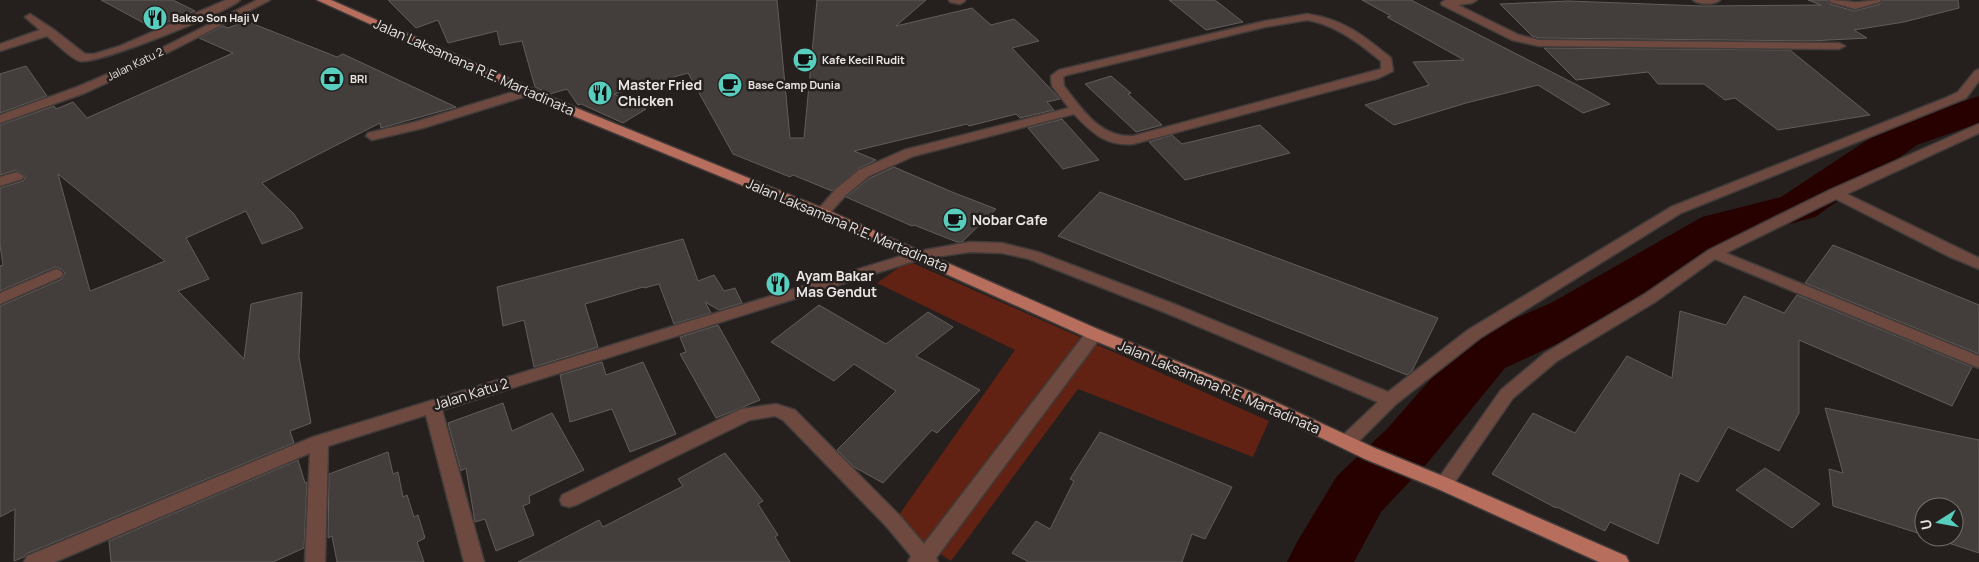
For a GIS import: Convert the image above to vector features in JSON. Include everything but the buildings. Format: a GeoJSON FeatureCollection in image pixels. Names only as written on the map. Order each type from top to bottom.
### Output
{"type":"FeatureCollection","features":[{"type":"Feature","properties":{"kind":"main road","name":"Jalan Laksamana R.E. Martadinata"},"geometry":{"type":"LineString","coordinates":[[322,0],[575,112],[822,213],[1094,334],[1263,403],[1371,454],[1444,484],[1619,562]]}},
{"type":"Feature","properties":{"kind":"street"},"geometry":{"type":"LineString","coordinates":[[30,17],[82,58],[95,57],[124,48],[235,0]]}},
{"type":"Feature","properties":{"kind":"street","name":"Jalan Katu 2"},"geometry":{"type":"LineString","coordinates":[[0,119],[81,90],[126,70],[265,0]]}},
{"type":"Feature","properties":{"kind":"street"},"geometry":{"type":"LineString","coordinates":[[1444,2],[1472,0]]}},
{"type":"Feature","properties":{"kind":"street"},"geometry":{"type":"LineString","coordinates":[[1698,0],[1715,0]]}},
{"type":"Feature","properties":{"kind":"street"},"geometry":{"type":"LineString","coordinates":[[1834,0],[1855,6],[1876,0]]}},
{"type":"Feature","properties":{"kind":"street"},"geometry":{"type":"LineString","coordinates":[[1444,2],[1516,38],[1528,41],[1714,46],[1839,46]]}},
{"type":"Feature","properties":{"kind":"street"},"geometry":{"type":"LineString","coordinates":[[1307,17],[1326,20],[1360,38],[1387,60],[1387,71],[1375,76],[1133,140],[1115,141],[1106,138],[1077,110],[1058,86],[1057,76],[1063,72],[1307,17]]}},
{"type":"Feature","properties":{"kind":"street"},"geometry":{"type":"LineString","coordinates":[[0,48],[48,32]]}},
{"type":"Feature","properties":{"kind":"street"},"geometry":{"type":"LineString","coordinates":[[1347,442],[1390,400],[1474,334],[1676,210],[1948,102],[1962,94],[1979,73]]}},
{"type":"Feature","properties":{"kind":"street"},"geometry":{"type":"LineString","coordinates":[[372,136],[419,125],[529,92]]}},
{"type":"Feature","properties":{"kind":"street"},"geometry":{"type":"LineString","coordinates":[[822,213],[841,192],[864,173],[909,153],[1077,110]]}},
{"type":"Feature","properties":{"kind":"street"},"geometry":{"type":"LineString","coordinates":[[1444,484],[1507,394],[1551,357],[1650,298],[1714,253],[1784,216],[1979,128]]}},
{"type":"Feature","properties":{"kind":"street"},"geometry":{"type":"LineString","coordinates":[[0,182],[17,176]]}},
{"type":"Feature","properties":{"kind":"street"},"geometry":{"type":"LineString","coordinates":[[1835,193],[1953,253],[1979,264]]}},
{"type":"Feature","properties":{"kind":"street","name":"Jalan Katu 2"},"geometry":{"type":"LineString","coordinates":[[34,562],[319,442],[919,255],[970,247],[1002,248],[1033,255],[1169,308],[1390,400]]}},
{"type":"Feature","properties":{"kind":"street"},"geometry":{"type":"LineString","coordinates":[[1714,253],[1979,362]]}},
{"type":"Feature","properties":{"kind":"street"},"geometry":{"type":"LineString","coordinates":[[0,299],[56,274]]}},
{"type":"Feature","properties":{"kind":"street"},"geometry":{"type":"LineString","coordinates":[[569,500],[747,414],[776,410],[789,415],[894,522],[924,561],[1094,334]]}},
{"type":"Feature","properties":{"kind":"street"},"geometry":{"type":"LineString","coordinates":[[432,406],[474,562]]}},
{"type":"Feature","properties":{"kind":"street"},"geometry":{"type":"LineString","coordinates":[[315,562],[319,442]]}},
{"type":"Feature","properties":{"kind":"shaded area"},"geometry":{"type":"Polygon","coordinates":[[[908,261],[1269,421],[1253,457],[1078,389],[951,561],[894,522],[1015,350],[877,283],[908,261]]]}},
{"type":"Feature","properties":{"kind":"waterway"},"geometry":{"type":"LineString","coordinates":[[1320,562],[1359,494],[1408,445],[1485,354],[1570,316],[1719,228],[1798,207],[1902,136],[1979,109]]}},
{"type":"Feature","properties":{"kind":"place","name":"Bakso Son Haji V"},"geometry":{"type":"Point","coordinates":[155,18]}},
{"type":"Feature","properties":{"kind":"place","name":"Kafe Kecil Rudit"},"geometry":{"type":"Point","coordinates":[805,60]}},
{"type":"Feature","properties":{"kind":"place","name":"BRI"},"geometry":{"type":"Point","coordinates":[332,79]}},
{"type":"Feature","properties":{"kind":"place","name":"Base Camp Dunia"},"geometry":{"type":"Point","coordinates":[730,85]}},
{"type":"Feature","properties":{"kind":"place","name":"Master Fried Chicken"},"geometry":{"type":"Point","coordinates":[600,93]}},
{"type":"Feature","properties":{"kind":"place","name":"Nobar Cafe"},"geometry":{"type":"Point","coordinates":[955,220]}},
{"type":"Feature","properties":{"kind":"place","name":"Ayam Bakar Mas Gendut"},"geometry":{"type":"Point","coordinates":[778,284]}}]}
